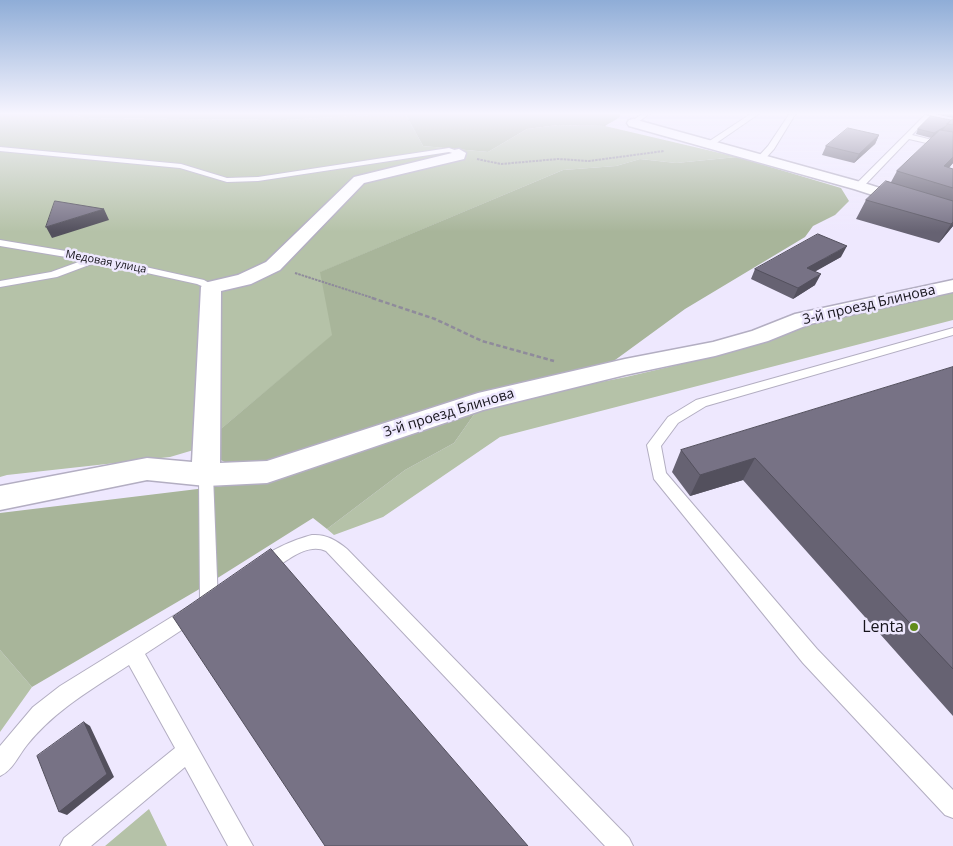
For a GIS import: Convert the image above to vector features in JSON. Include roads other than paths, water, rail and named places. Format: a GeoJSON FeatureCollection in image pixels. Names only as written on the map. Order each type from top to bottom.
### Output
{"type":"FeatureCollection","features":[{"type":"Feature","properties":{"kind":"street"},"geometry":{"type":"LineString","coordinates":[[740,152],[859,186],[953,216]]}},
{"type":"Feature","properties":{"kind":"street"},"geometry":{"type":"LineString","coordinates":[[206,476],[211,287],[244,280],[274,266],[359,180],[459,154]]}},
{"type":"Feature","properties":{"kind":"street","name":"3-й проезд Блинова"},"geometry":{"type":"LineString","coordinates":[[0,498],[147,469],[206,476],[267,472],[478,402],[625,367],[715,349],[760,336],[803,319],[953,286]]}},
{"type":"Feature","properties":{"kind":"lane"},"geometry":{"type":"LineString","coordinates":[[37,152],[181,166],[227,180],[258,179],[433,152]]}},
{"type":"Feature","properties":{"kind":"lane"},"geometry":{"type":"LineString","coordinates":[[455,152],[459,154]]}},
{"type":"Feature","properties":{"kind":"lane"},"geometry":{"type":"LineString","coordinates":[[761,158],[766,152]]}},
{"type":"Feature","properties":{"kind":"lane"},"geometry":{"type":"LineString","coordinates":[[859,186],[891,152]]}},
{"type":"Feature","properties":{"kind":"lane","name":"Медовая улица"},"geometry":{"type":"LineString","coordinates":[[0,243],[96,259],[200,282],[211,287]]}},
{"type":"Feature","properties":{"kind":"lane"},"geometry":{"type":"LineString","coordinates":[[0,284],[53,275],[96,259]]}},
{"type":"Feature","properties":{"kind":"lane"},"geometry":{"type":"LineString","coordinates":[[953,331],[701,403],[673,420],[654,445],[659,475],[810,656],[953,807]]}},
{"type":"Feature","properties":{"kind":"lane"},"geometry":{"type":"LineString","coordinates":[[0,765],[18,739],[40,714],[68,693],[216,598],[206,476]]}},
{"type":"Feature","properties":{"kind":"lane"},"geometry":{"type":"LineString","coordinates":[[248,578],[287,553],[310,542],[328,543],[341,554],[621,846]]}},
{"type":"Feature","properties":{"kind":"lane"},"geometry":{"type":"LineString","coordinates":[[132,651],[241,846]]}},
{"type":"Feature","properties":{"kind":"lane"},"geometry":{"type":"LineString","coordinates":[[72,846],[188,751]]}},
{"type":"Feature","properties":{"kind":"place","name":"Lenta"},"geometry":{"type":"Point","coordinates":[914,627]}}]}
